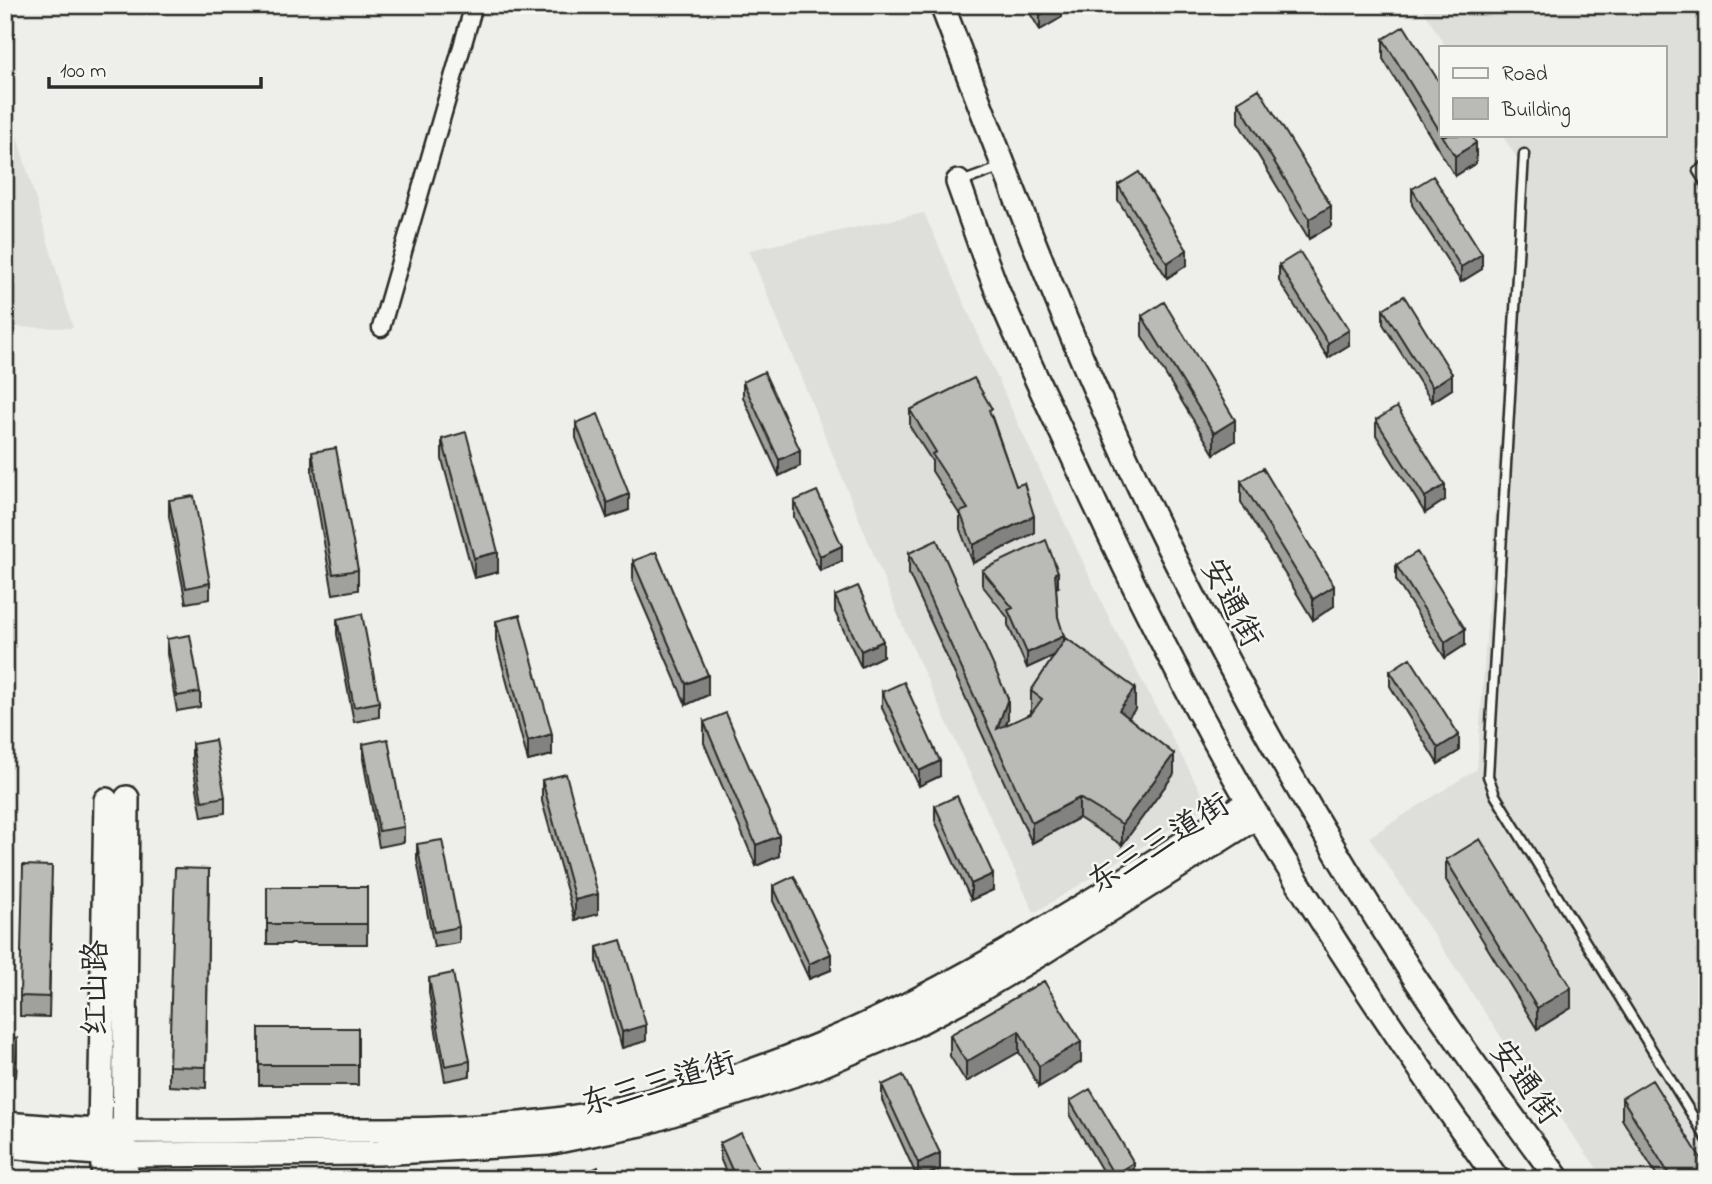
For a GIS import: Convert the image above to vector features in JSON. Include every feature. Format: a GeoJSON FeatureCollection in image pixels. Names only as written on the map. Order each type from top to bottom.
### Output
{"type":"FeatureCollection","features":[{"type":"Feature","properties":{"kind":"main road","name":"安通街"},"geometry":{"type":"LineString","coordinates":[[942,5],[1074,344],[1166,541],[1224,654],[1344,864],[1412,972],[1558,1179]]}},
{"type":"Feature","properties":{"kind":"main road"},"geometry":{"type":"LineString","coordinates":[[958,183],[997,289],[1112,541],[1159,636],[1254,809],[1411,1057],[1497,1179]]}},
{"type":"Feature","properties":{"kind":"main road","name":"红山路"},"geometry":{"type":"LineString","coordinates":[[104,1179],[100,1142],[116,799],[124,1155],[127,1179]]}},
{"type":"Feature","properties":{"kind":"main road","name":"东三三道街"},"geometry":{"type":"LineString","coordinates":[[5,1146],[100,1142],[124,1131],[438,1129],[575,1117],[674,1095],[814,1047],[887,1015],[959,978],[1254,809]]}},
{"type":"Feature","properties":{"kind":"main road","name":"东三三道街"},"geometry":{"type":"LineString","coordinates":[[5,1124],[100,1142],[124,1155],[379,1153],[486,1149],[548,1143],[641,1125],[817,1067],[908,1028],[1042,953],[1254,809]]}},
{"type":"Feature","properties":{"kind":"street"},"geometry":{"type":"LineString","coordinates":[[381,327],[474,5]]}},
{"type":"Feature","properties":{"kind":"lane"},"geometry":{"type":"LineString","coordinates":[[1524,154],[1487,751],[1488,776],[1495,795],[1707,1139]]}},
{"type":"Feature","properties":{"kind":"lane"},"geometry":{"type":"LineString","coordinates":[[1707,165],[1698,171],[1707,185]]}},
{"type":"Feature","properties":{"kind":"lane"},"geometry":{"type":"LineString","coordinates":[[958,183],[1004,167]]}},
{"type":"Feature","properties":{"kind":"shaded area"},"geometry":{"type":"Polygon","coordinates":[[[1420,5],[1707,5],[1707,1179],[1605,1179],[1511,1052],[1369,837],[1477,769],[1519,161],[1503,136],[1666,136],[1666,46],[1445,46],[1420,5]]]}},
{"type":"Feature","properties":{"kind":"shaded area"},"geometry":{"type":"Polygon","coordinates":[[[5,94],[73,328],[5,327],[5,94]]]}},
{"type":"Feature","properties":{"kind":"shaded area"},"geometry":{"type":"Polygon","coordinates":[[[924,213],[1015,417],[1112,624],[1208,806],[1034,913],[905,631],[749,250],[924,213]]]}},
{"type":"Feature","properties":{"kind":"building"},"geometry":{"type":"Polygon","coordinates":[[[1034,5],[1056,5],[1040,15],[1034,5]]]}},
{"type":"Feature","properties":{"kind":"building"},"geometry":{"type":"Polygon","coordinates":[[[1404,26],[1439,82],[1439,130],[1383,39],[1404,26]]]}},
{"type":"Feature","properties":{"kind":"building"},"geometry":{"type":"Polygon","coordinates":[[[1259,89],[1331,206],[1309,219],[1238,102],[1259,89]]]}},
{"type":"Feature","properties":{"kind":"building"},"geometry":{"type":"Polygon","coordinates":[[[1443,136],[1472,136],[1476,143],[1455,156],[1443,136]]]}},
{"type":"Feature","properties":{"kind":"building"},"geometry":{"type":"Polygon","coordinates":[[[1139,172],[1187,250],[1167,263],[1118,185],[1139,172]]]}},
{"type":"Feature","properties":{"kind":"building"},"geometry":{"type":"Polygon","coordinates":[[[1433,176],[1482,254],[1461,267],[1412,189],[1433,176]]]}},
{"type":"Feature","properties":{"kind":"building"},"geometry":{"type":"Polygon","coordinates":[[[1300,252],[1349,330],[1328,343],[1279,265],[1300,252]]]}},
{"type":"Feature","properties":{"kind":"building"},"geometry":{"type":"Polygon","coordinates":[[[1404,296],[1452,374],[1432,387],[1383,309],[1404,296]]]}},
{"type":"Feature","properties":{"kind":"building"},"geometry":{"type":"Polygon","coordinates":[[[1164,302],[1235,420],[1214,433],[1142,316],[1164,302]]]}},
{"type":"Feature","properties":{"kind":"building"},"geometry":{"type":"Polygon","coordinates":[[[764,372],[800,450],[779,460],[743,382],[764,372]]]}},
{"type":"Feature","properties":{"kind":"building"},"geometry":{"type":"Polygon","coordinates":[[[974,378],[992,409],[989,410],[1016,486],[1024,483],[1034,516],[973,545],[960,512],[968,509],[932,454],[936,452],[910,410],[974,378]]]}},
{"type":"Feature","properties":{"kind":"building"},"geometry":{"type":"Polygon","coordinates":[[[1397,407],[1445,485],[1425,497],[1376,420],[1397,407]]]}},
{"type":"Feature","properties":{"kind":"building"},"geometry":{"type":"Polygon","coordinates":[[[598,414],[629,494],[607,503],[576,423],[598,414]]]}},
{"type":"Feature","properties":{"kind":"building"},"geometry":{"type":"Polygon","coordinates":[[[466,432],[498,552],[474,558],[442,439],[466,432]]]}},
{"type":"Feature","properties":{"kind":"building"},"geometry":{"type":"Polygon","coordinates":[[[336,448],[358,570],[333,574],[312,452],[336,448]]]}},
{"type":"Feature","properties":{"kind":"building"},"geometry":{"type":"Polygon","coordinates":[[[1263,468],[1334,586],[1313,599],[1241,481],[1263,468]]]}},
{"type":"Feature","properties":{"kind":"building"},"geometry":{"type":"Polygon","coordinates":[[[817,491],[842,546],[820,556],[794,501],[817,491]]]}},
{"type":"Feature","properties":{"kind":"building"},"geometry":{"type":"Polygon","coordinates":[[[194,496],[210,583],[186,588],[169,500],[194,496]]]}},
{"type":"Feature","properties":{"kind":"building"},"geometry":{"type":"Polygon","coordinates":[[[937,540],[1008,698],[997,729],[1031,714],[1042,699],[1031,691],[1066,638],[1135,688],[1119,710],[1174,754],[1122,824],[1079,798],[1032,823],[909,553],[937,540]]]}},
{"type":"Feature","properties":{"kind":"building"},"geometry":{"type":"Polygon","coordinates":[[[1046,540],[1058,572],[1055,573],[1058,617],[1064,636],[1027,653],[1008,610],[1013,608],[982,570],[1046,540]]]}},
{"type":"Feature","properties":{"kind":"building"},"geometry":{"type":"Polygon","coordinates":[[[656,552],[708,675],[686,684],[633,561],[656,552]]]}},
{"type":"Feature","properties":{"kind":"building"},"geometry":{"type":"Polygon","coordinates":[[[1417,552],[1465,629],[1445,642],[1396,565],[1417,552]]]}},
{"type":"Feature","properties":{"kind":"building"},"geometry":{"type":"Polygon","coordinates":[[[858,586],[883,641],[861,651],[835,596],[858,586]]]}},
{"type":"Feature","properties":{"kind":"building"},"geometry":{"type":"Polygon","coordinates":[[[362,614],[379,702],[354,707],[337,619],[362,614]]]}},
{"type":"Feature","properties":{"kind":"building"},"geometry":{"type":"Polygon","coordinates":[[[520,615],[552,734],[528,741],[496,621],[520,615]]]}},
{"type":"Feature","properties":{"kind":"building"},"geometry":{"type":"Polygon","coordinates":[[[190,635],[200,692],[177,696],[167,639],[190,635]]]}},
{"type":"Feature","properties":{"kind":"building"},"geometry":{"type":"Polygon","coordinates":[[[1410,658],[1459,735],[1438,748],[1390,671],[1410,658]]]}},
{"type":"Feature","properties":{"kind":"building"},"geometry":{"type":"Polygon","coordinates":[[[904,682],[940,761],[919,771],[882,692],[904,682]]]}},
{"type":"Feature","properties":{"kind":"building"},"geometry":{"type":"Polygon","coordinates":[[[726,713],[779,836],[756,845],[704,722],[726,713]]]}},
{"type":"Feature","properties":{"kind":"building"},"geometry":{"type":"Polygon","coordinates":[[[388,739],[404,827],[379,831],[363,744],[388,739]]]}},
{"type":"Feature","properties":{"kind":"building"},"geometry":{"type":"Polygon","coordinates":[[[215,740],[225,797],[202,801],[192,744],[215,740]]]}},
{"type":"Feature","properties":{"kind":"building"},"geometry":{"type":"Polygon","coordinates":[[[566,774],[598,894],[575,900],[542,780],[566,774]]]}},
{"type":"Feature","properties":{"kind":"building"},"geometry":{"type":"Polygon","coordinates":[[[957,796],[993,874],[971,884],[935,806],[957,796]]]}},
{"type":"Feature","properties":{"kind":"building"},"geometry":{"type":"Polygon","coordinates":[[[1480,839],[1571,988],[1537,1008],[1446,860],[1480,839]]]}},
{"type":"Feature","properties":{"kind":"building"},"geometry":{"type":"Polygon","coordinates":[[[442,840],[459,927],[434,932],[417,844],[442,840]]]}},
{"type":"Feature","properties":{"kind":"building"},"geometry":{"type":"Polygon","coordinates":[[[23,865],[52,866],[49,997],[20,996],[23,865]]]}},
{"type":"Feature","properties":{"kind":"building"},"geometry":{"type":"Polygon","coordinates":[[[175,868],[209,869],[206,1067],[169,1066],[175,868]]]}},
{"type":"Feature","properties":{"kind":"building"},"geometry":{"type":"Polygon","coordinates":[[[794,876],[831,954],[809,964],[773,886],[794,876]]]}},
{"type":"Feature","properties":{"kind":"building"},"geometry":{"type":"Polygon","coordinates":[[[267,887],[367,887],[367,924],[267,924],[267,887]]]}},
{"type":"Feature","properties":{"kind":"building"},"geometry":{"type":"Polygon","coordinates":[[[621,940],[646,1025],[622,1032],[597,947],[621,940]]]}},
{"type":"Feature","properties":{"kind":"building"},"geometry":{"type":"Polygon","coordinates":[[[453,973],[470,1061],[445,1066],[429,978],[453,973]]]}},
{"type":"Feature","properties":{"kind":"building"},"geometry":{"type":"Polygon","coordinates":[[[1044,981],[1081,1042],[1039,1066],[1019,1031],[966,1062],[950,1035],[1044,981]]]}},
{"type":"Feature","properties":{"kind":"building"},"geometry":{"type":"Polygon","coordinates":[[[259,1028],[358,1028],[358,1065],[259,1065],[259,1028]]]}},
{"type":"Feature","properties":{"kind":"building"},"geometry":{"type":"Polygon","coordinates":[[[5,1037],[17,1038],[16,1061],[5,1061],[5,1037]]]}},
{"type":"Feature","properties":{"kind":"building"},"geometry":{"type":"Polygon","coordinates":[[[903,1075],[940,1153],[918,1163],[882,1085],[903,1075]]]}},
{"type":"Feature","properties":{"kind":"building"},"geometry":{"type":"Polygon","coordinates":[[[1652,1080],[1707,1168],[1707,1179],[1672,1179],[1622,1098],[1652,1080]]]}},
{"type":"Feature","properties":{"kind":"building"},"geometry":{"type":"Polygon","coordinates":[[[1090,1089],[1134,1163],[1114,1175],[1070,1101],[1090,1089]]]}},
{"type":"Feature","properties":{"kind":"building"},"geometry":{"type":"Polygon","coordinates":[[[741,1133],[763,1179],[736,1179],[720,1143],[741,1133]]]}},
{"type":"Feature","properties":{"kind":"building"},"geometry":{"type":"Polygon","coordinates":[[[598,1167],[604,1179],[578,1179],[577,1177],[598,1167]]]}}]}
